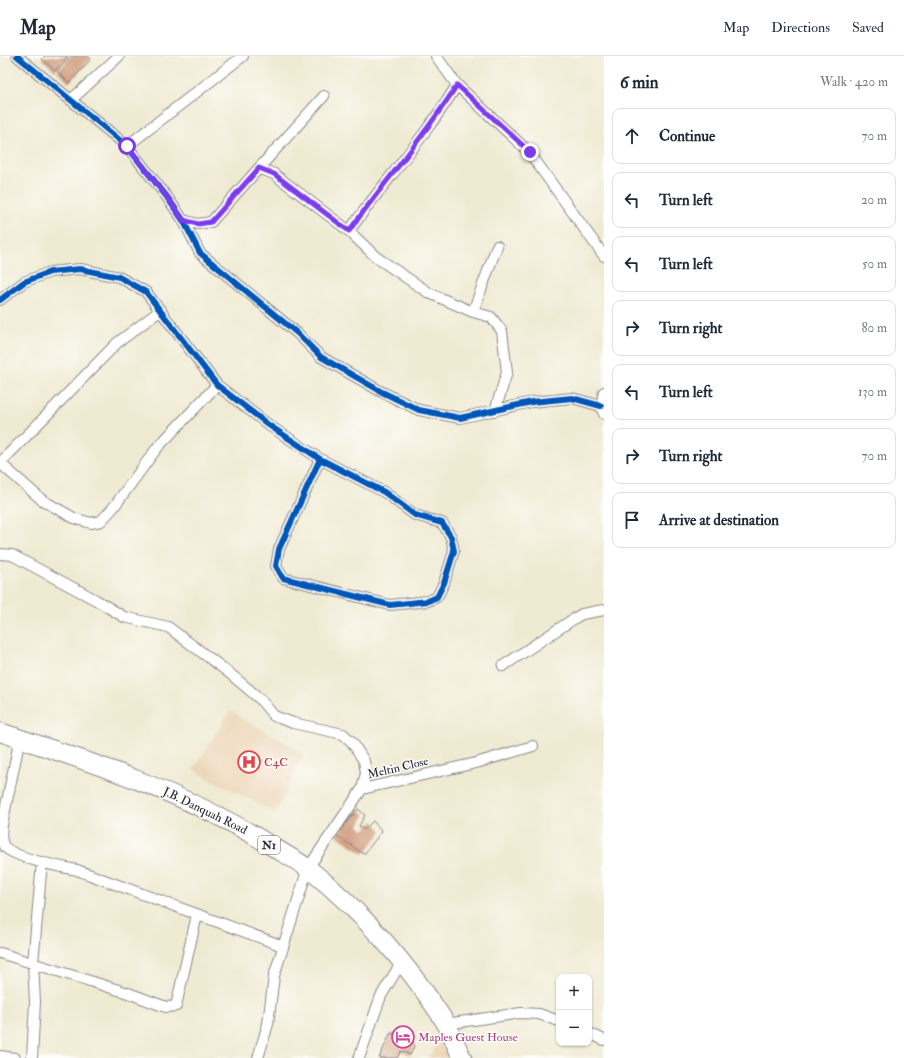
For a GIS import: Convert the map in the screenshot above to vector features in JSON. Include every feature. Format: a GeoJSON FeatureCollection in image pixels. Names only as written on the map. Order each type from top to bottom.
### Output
{"type":"FeatureCollection","features":[{"type":"Feature","properties":{"kind":"highway","name":"J.B. Danquah Road"},"geometry":{"type":"LineString","coordinates":[[0,732],[153,786],[208,810],[308,868],[372,928],[401,963],[427,996],[446,1024],[462,1058]]}},
{"type":"Feature","properties":{"kind":"street"},"geometry":{"type":"LineString","coordinates":[[17,56],[71,100],[96,123],[127,146],[183,220],[200,252],[297,333],[321,357],[382,392],[419,410],[460,418],[532,402],[572,398],[602,410],[604,392]]}},
{"type":"Feature","properties":{"kind":"street"},"geometry":{"type":"LineString","coordinates":[[71,100],[119,56]]}},
{"type":"Feature","properties":{"kind":"street"},"geometry":{"type":"LineString","coordinates":[[127,146],[243,56]]}},
{"type":"Feature","properties":{"kind":"street"},"geometry":{"type":"LineString","coordinates":[[436,56],[457,85],[530,152],[604,256]]}},
{"type":"Feature","properties":{"kind":"street"},"geometry":{"type":"LineString","coordinates":[[349,231],[376,193],[432,123],[457,85]]}},
{"type":"Feature","properties":{"kind":"street"},"geometry":{"type":"LineString","coordinates":[[183,220],[198,224],[211,222],[324,96]]}},
{"type":"Feature","properties":{"kind":"street"},"geometry":{"type":"LineString","coordinates":[[259,168],[274,174],[349,231],[376,257],[429,293],[473,312],[491,317],[502,331],[507,372],[495,411]]}},
{"type":"Feature","properties":{"kind":"street"},"geometry":{"type":"LineString","coordinates":[[473,312],[497,246]]}},
{"type":"Feature","properties":{"kind":"street"},"geometry":{"type":"LineString","coordinates":[[0,300],[24,282],[50,272],[80,269],[119,277],[146,292],[217,385],[270,426],[320,458],[384,492],[415,515],[442,523],[451,537],[454,550],[444,582],[437,597],[428,602],[390,605],[283,578],[276,566],[279,549],[320,458]]}},
{"type":"Feature","properties":{"kind":"street"},"geometry":{"type":"LineString","coordinates":[[161,310],[117,343],[0,463],[48,504],[74,518],[90,523],[101,521],[113,508],[157,448],[217,385]]}},
{"type":"Feature","properties":{"kind":"street"},"geometry":{"type":"LineString","coordinates":[[0,554],[12,555],[96,600],[124,617],[168,627],[234,677],[260,699],[274,716],[292,723],[343,734],[352,742],[364,762],[366,773],[362,789]]}},
{"type":"Feature","properties":{"kind":"street"},"geometry":{"type":"LineString","coordinates":[[504,666],[582,614],[604,610]]}},
{"type":"Feature","properties":{"kind":"street"},"geometry":{"type":"LineString","coordinates":[[20,738],[2,825],[1,837],[4,846],[12,853],[77,870],[283,946]]}},
{"type":"Feature","properties":{"kind":"street","name":"Meltin Close"},"geometry":{"type":"LineString","coordinates":[[258,1058],[268,1024],[274,976],[308,868],[362,789],[470,764],[533,746]]}},
{"type":"Feature","properties":{"kind":"street"},"geometry":{"type":"LineString","coordinates":[[32,1058],[35,1002],[33,963],[42,862]]}},
{"type":"Feature","properties":{"kind":"street"},"geometry":{"type":"LineString","coordinates":[[0,953],[166,1007],[176,1006],[197,915]]}},
{"type":"Feature","properties":{"kind":"street"},"geometry":{"type":"LineString","coordinates":[[359,1058],[381,996],[401,963]]}},
{"type":"Feature","properties":{"kind":"street"},"geometry":{"type":"LineString","coordinates":[[446,1024],[521,1013],[539,1014],[556,1020]]}},
{"type":"Feature","properties":{"kind":"street"},"geometry":{"type":"LineString","coordinates":[[592,1034],[604,1040]]}},
{"type":"Feature","properties":{"kind":"street"},"geometry":{"type":"LineString","coordinates":[[0,1056],[15,1058]]}},
{"type":"Feature","properties":{"kind":"shaded area","name":"C4C"},"geometry":{"type":"Polygon","coordinates":[[[230,711],[304,754],[276,813],[193,770],[230,711]]]}},
{"type":"Feature","properties":{"kind":"shaded area"},"geometry":{"type":"Polygon","coordinates":[[[445,1034],[456,1058],[428,1058],[445,1034]]]}},
{"type":"Feature","properties":{"kind":"building"},"geometry":{"type":"Polygon","coordinates":[[[45,56],[68,56],[55,71],[42,59],[45,56]]]}},
{"type":"Feature","properties":{"kind":"building"},"geometry":{"type":"Polygon","coordinates":[[[71,56],[87,56],[91,59],[69,83],[57,71],[71,56]]]}},
{"type":"Feature","properties":{"kind":"building"},"geometry":{"type":"Polygon","coordinates":[[[358,809],[365,815],[359,826],[364,830],[373,821],[382,831],[364,854],[336,835],[358,809]]]}},
{"type":"Feature","properties":{"kind":"building"},"geometry":{"type":"Polygon","coordinates":[[[405,1031],[412,1037],[414,1047],[410,1055],[401,1051],[397,1058],[379,1058],[390,1034],[405,1031]]]}},
{"type":"Feature","properties":{"kind":"cycle path"},"geometry":{"type":"LineString","coordinates":[[17,56],[127,146],[183,220],[200,253],[297,333],[321,357],[382,392],[419,410],[460,418],[532,402],[572,398],[601,406]]}},
{"type":"Feature","properties":{"kind":"cycle path"},"geometry":{"type":"LineString","coordinates":[[0,300],[24,282],[50,272],[80,269],[119,277],[146,292],[217,385],[270,426],[320,459],[384,492],[415,515],[442,523],[451,537],[454,551],[444,583],[437,597],[428,601],[390,605],[283,578],[276,566],[279,549],[320,459]]}},
{"type":"Feature","properties":{"kind":"place","name":"C4C"},"geometry":{"type":"Point","coordinates":[249,762]}},
{"type":"Feature","properties":{"kind":"place","name":"Maples Guest House"},"geometry":{"type":"Point","coordinates":[403,1037]}},
{"type":"Feature","properties":{"kind":"route"},"geometry":{"type":"LineString","coordinates":[[127,146],[146,169],[183,220],[198,224],[211,222],[259,168],[274,174],[310,203],[349,231],[376,193],[411,152],[441,111],[457,85],[530,152]]}}]}
